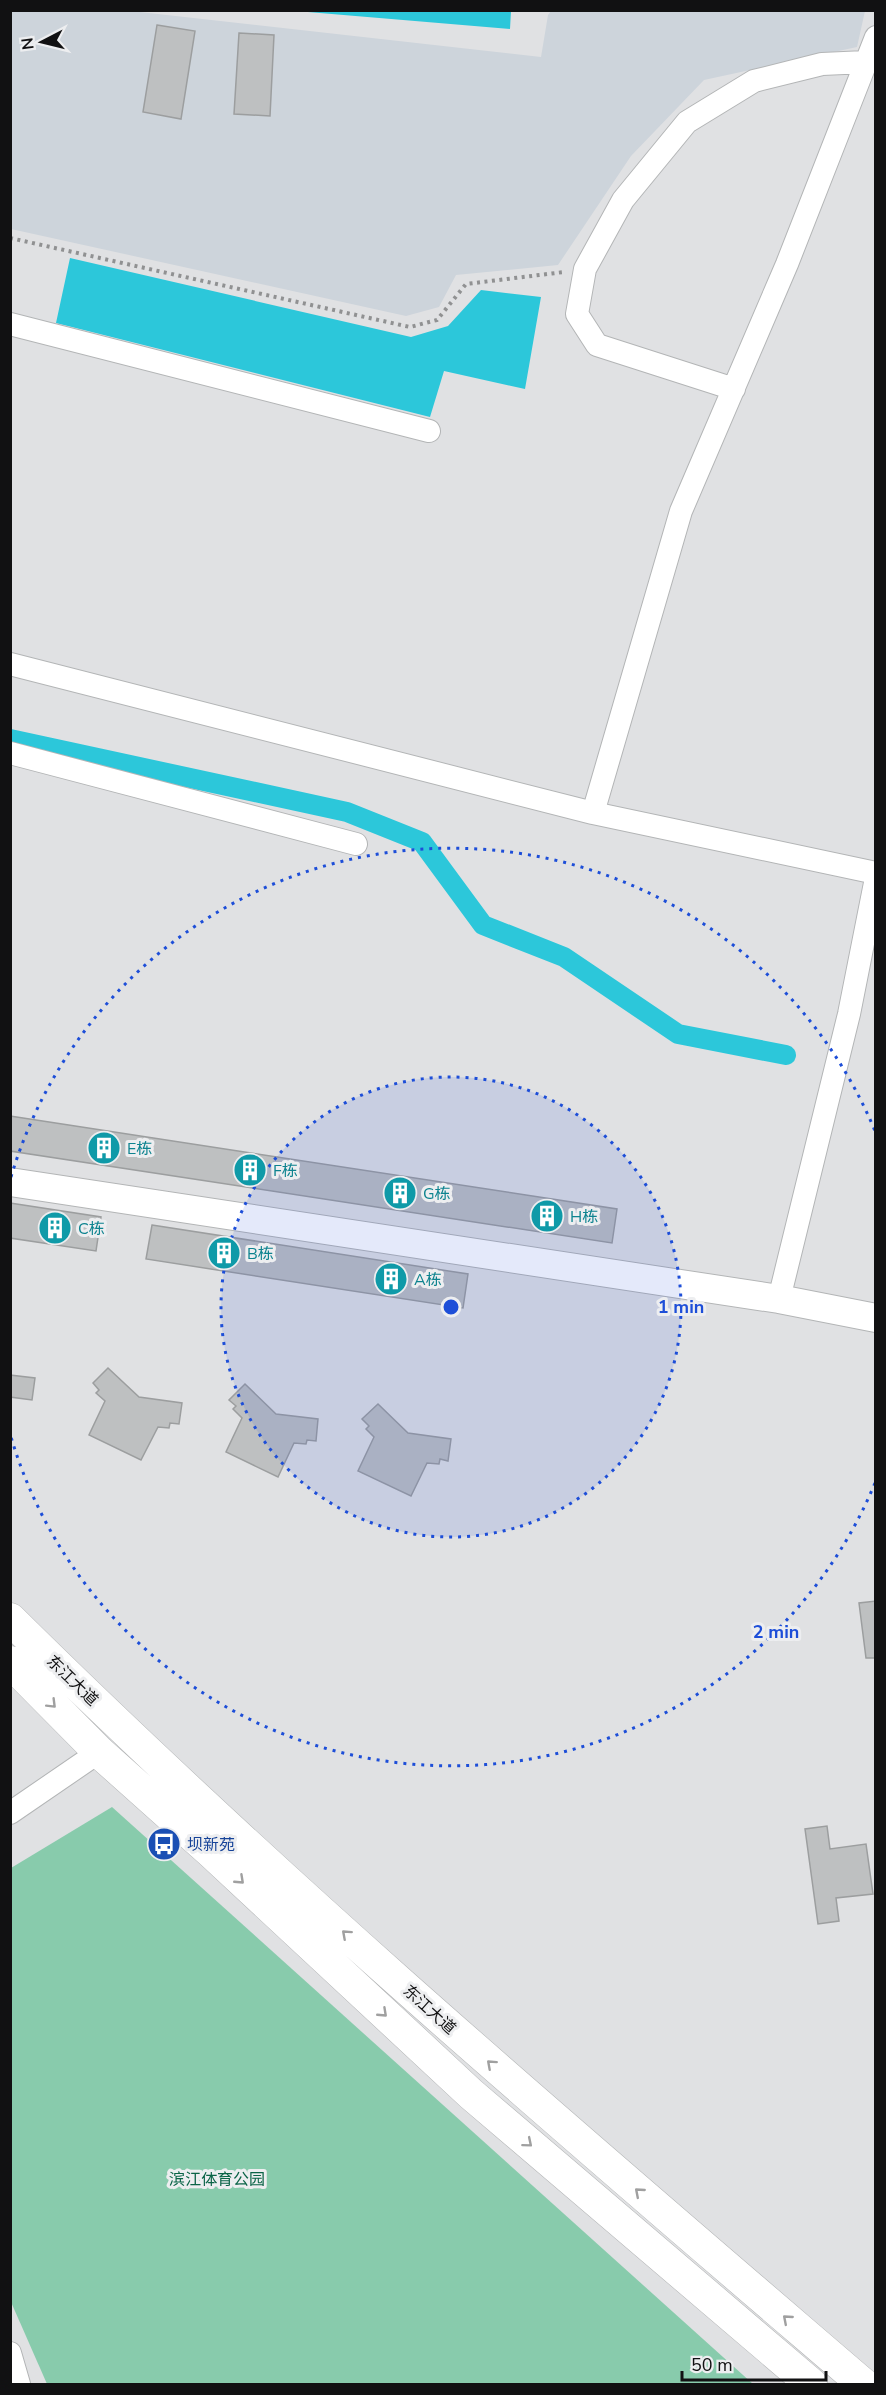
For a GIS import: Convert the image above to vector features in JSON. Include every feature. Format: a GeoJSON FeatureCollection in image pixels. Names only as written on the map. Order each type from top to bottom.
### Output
{"type":"FeatureCollection","features":[{"type":"Feature","properties":{"kind":"main road","name":"东江大道"},"geometry":{"type":"LineString","coordinates":[[10,1619],[236,1834],[496,2069],[863,2385]]}},
{"type":"Feature","properties":{"kind":"main road","name":"东江大道"},"geometry":{"type":"LineString","coordinates":[[10,1662],[99,1752],[211,1852],[471,2094],[810,2385]]}},
{"type":"Feature","properties":{"kind":"street"},"geometry":{"type":"LineString","coordinates":[[593,813],[681,511],[788,264],[876,37]]}},
{"type":"Feature","properties":{"kind":"street"},"geometry":{"type":"LineString","coordinates":[[734,389],[597,345],[577,314],[585,269],[623,200],[687,122],[754,81],[822,64],[866,62]]}},
{"type":"Feature","properties":{"kind":"street"},"geometry":{"type":"LineString","coordinates":[[10,324],[429,431]]}},
{"type":"Feature","properties":{"kind":"street"},"geometry":{"type":"LineString","coordinates":[[10,664],[593,813],[876,873]]}},
{"type":"Feature","properties":{"kind":"street"},"geometry":{"type":"LineString","coordinates":[[10,753],[356,844]]}},
{"type":"Feature","properties":{"kind":"street"},"geometry":{"type":"LineString","coordinates":[[779,1299],[849,1014],[876,878]]}},
{"type":"Feature","properties":{"kind":"street"},"geometry":{"type":"LineString","coordinates":[[10,1182],[779,1299],[876,1318]]}},
{"type":"Feature","properties":{"kind":"street"},"geometry":{"type":"LineString","coordinates":[[10,1813],[99,1752]]}},
{"type":"Feature","properties":{"kind":"street"},"geometry":{"type":"LineString","coordinates":[[10,2353],[19,2385]]}},
{"type":"Feature","properties":{"kind":"path"},"geometry":{"type":"LineString","coordinates":[[10,238],[410,327],[437,320],[466,284],[585,269]]}},
{"type":"Feature","properties":{"kind":"shaded area"},"geometry":{"type":"Polygon","coordinates":[[[11,11],[131,11],[541,57],[548,15],[551,11],[865,11],[857,47],[704,80],[631,156],[558,265],[456,275],[439,307],[406,316],[11,229],[11,11]]]}},
{"type":"Feature","properties":{"kind":"green space","name":"滨江体育公园"},"geometry":{"type":"Polygon","coordinates":[[[112,1807],[753,2384],[47,2384],[11,2302],[11,1868],[112,1807]]]}},
{"type":"Feature","properties":{"kind":"water"},"geometry":{"type":"Polygon","coordinates":[[[296,11],[511,11],[510,29],[296,11]]]}},
{"type":"Feature","properties":{"kind":"water"},"geometry":{"type":"Polygon","coordinates":[[[70,258],[411,337],[448,326],[481,290],[541,297],[525,389],[444,371],[430,417],[56,323],[70,258]]]}},
{"type":"Feature","properties":{"kind":"building"},"geometry":{"type":"Polygon","coordinates":[[[157,25],[195,31],[181,119],[143,112],[157,25]]]}},
{"type":"Feature","properties":{"kind":"building"},"geometry":{"type":"Polygon","coordinates":[[[239,33],[274,35],[270,116],[234,114],[239,33]]]}},
{"type":"Feature","properties":{"kind":"building"},"geometry":{"type":"Polygon","coordinates":[[[10,1116],[617,1209],[612,1243],[10,1151],[10,1116]]]}},
{"type":"Feature","properties":{"kind":"building","name":"C栋"},"geometry":{"type":"Polygon","coordinates":[[[10,1203],[101,1217],[96,1251],[10,1238],[10,1203]]]}},
{"type":"Feature","properties":{"kind":"building"},"geometry":{"type":"Polygon","coordinates":[[[152,1225],[468,1274],[463,1308],[146,1259],[152,1225]]]}},
{"type":"Feature","properties":{"kind":"building"},"geometry":{"type":"Polygon","coordinates":[[[108,1368],[139,1397],[182,1403],[179,1424],[170,1423],[169,1428],[158,1427],[141,1460],[89,1435],[105,1401],[96,1393],[99,1390],[93,1383],[108,1368]]]}},
{"type":"Feature","properties":{"kind":"building"},"geometry":{"type":"Polygon","coordinates":[[[10,1375],[35,1378],[32,1400],[10,1397],[10,1375]]]}},
{"type":"Feature","properties":{"kind":"building"},"geometry":{"type":"Polygon","coordinates":[[[245,1384],[276,1414],[318,1419],[316,1441],[307,1440],[306,1444],[294,1443],[278,1477],[226,1452],[242,1418],[233,1409],[236,1406],[229,1400],[245,1384]]]}},
{"type":"Feature","properties":{"kind":"building"},"geometry":{"type":"Polygon","coordinates":[[[378,1404],[408,1433],[451,1439],[448,1461],[440,1459],[439,1464],[427,1463],[411,1496],[358,1471],[374,1437],[366,1429],[369,1426],[362,1419],[378,1404]]]}},
{"type":"Feature","properties":{"kind":"building"},"geometry":{"type":"Polygon","coordinates":[[[876,1601],[876,1658],[866,1658],[859,1603],[876,1601]]]}},
{"type":"Feature","properties":{"kind":"building"},"geometry":{"type":"Polygon","coordinates":[[[827,1826],[830,1849],[866,1844],[873,1894],[836,1898],[839,1921],[818,1924],[805,1829],[827,1826]]]}},
{"type":"Feature","properties":{"kind":"waterway"},"geometry":{"type":"LineString","coordinates":[[10,739],[347,812],[422,842],[483,925],[564,957],[678,1034],[786,1055]]}},
{"type":"Feature","properties":{"kind":"place","name":"E栋"},"geometry":{"type":"Point","coordinates":[104,1148]}},
{"type":"Feature","properties":{"kind":"place","name":"F栋"},"geometry":{"type":"Point","coordinates":[250,1170]}},
{"type":"Feature","properties":{"kind":"place","name":"G栋"},"geometry":{"type":"Point","coordinates":[400,1193]}},
{"type":"Feature","properties":{"kind":"place","name":"H栋"},"geometry":{"type":"Point","coordinates":[547,1216]}},
{"type":"Feature","properties":{"kind":"place","name":"C栋"},"geometry":{"type":"Point","coordinates":[55,1228]}},
{"type":"Feature","properties":{"kind":"place","name":"B栋"},"geometry":{"type":"Point","coordinates":[224,1253]}},
{"type":"Feature","properties":{"kind":"place","name":"A栋"},"geometry":{"type":"Point","coordinates":[391,1279]}},
{"type":"Feature","properties":{"kind":"place","name":"坝新苑"},"geometry":{"type":"Point","coordinates":[164,1844]}}]}
